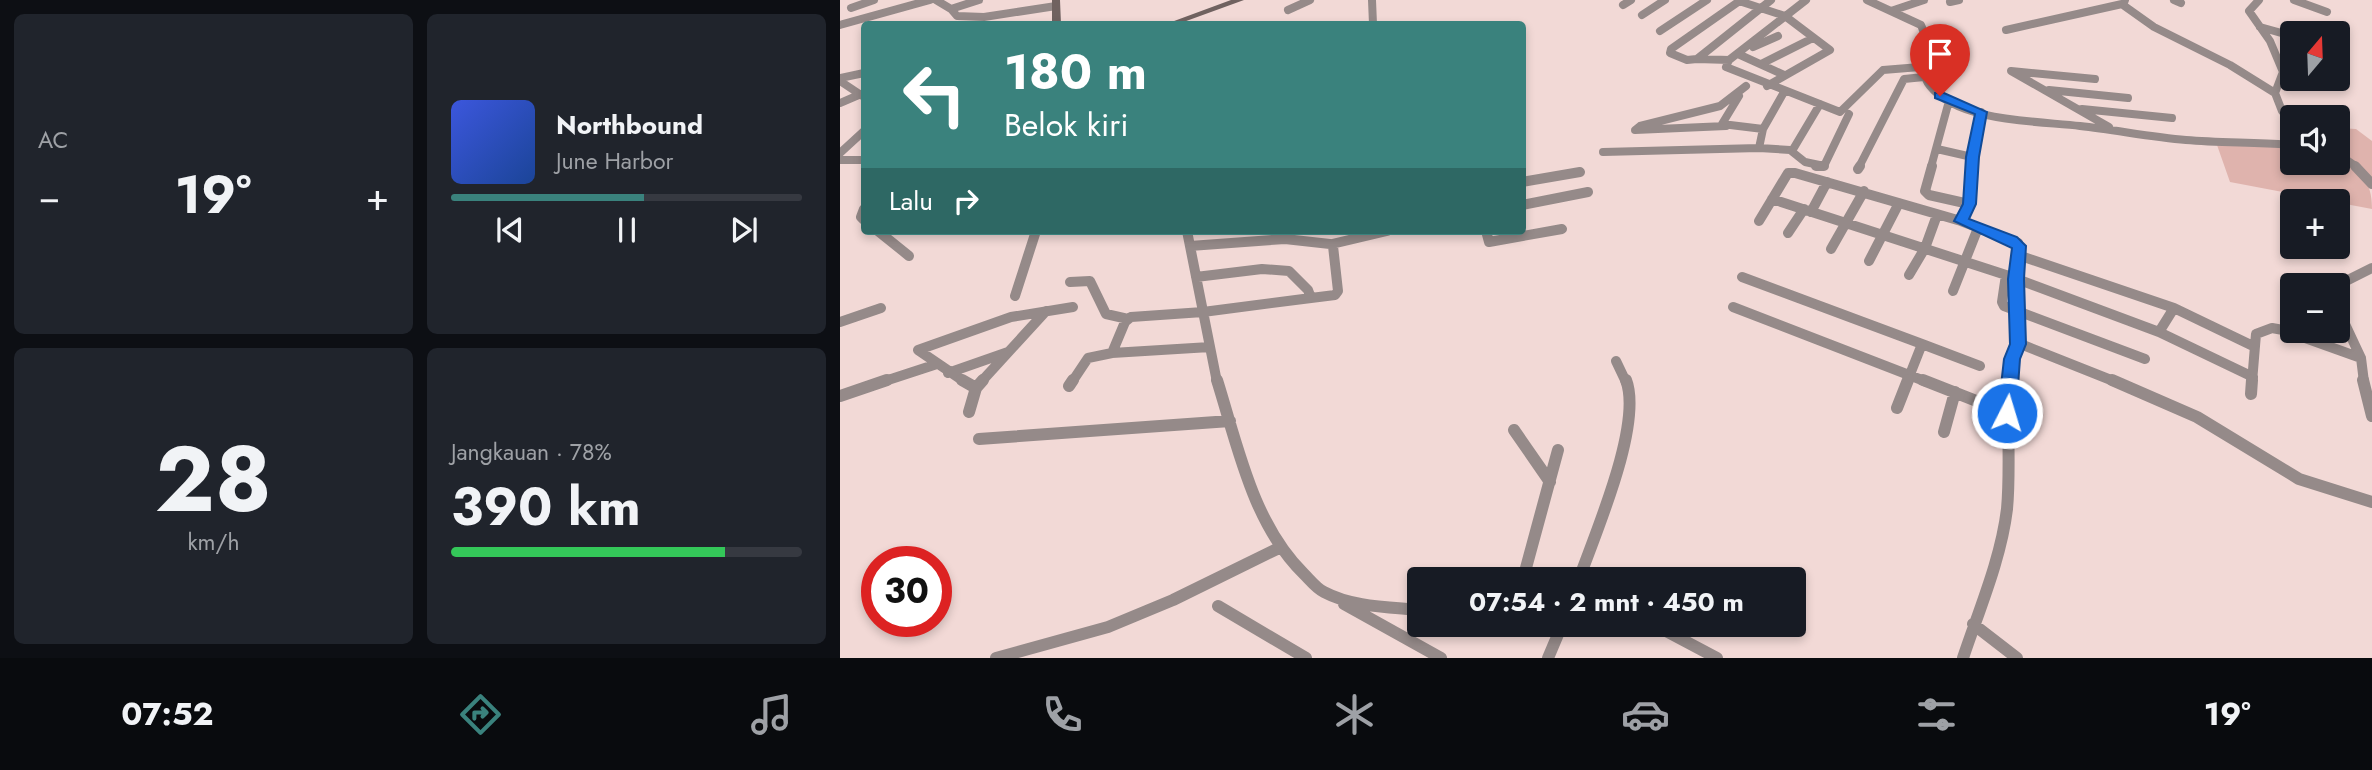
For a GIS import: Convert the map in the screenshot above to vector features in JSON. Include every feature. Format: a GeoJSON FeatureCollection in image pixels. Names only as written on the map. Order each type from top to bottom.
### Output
{"type":"FeatureCollection","features":[{"type":"Feature","properties":{"kind":"street"},"geometry":{"type":"LineString","coordinates":[[846,0],[859,20]]}},
{"type":"Feature","properties":{"kind":"street"},"geometry":{"type":"LineString","coordinates":[[851,8],[874,0]]}},
{"type":"Feature","properties":{"kind":"street"},"geometry":{"type":"LineString","coordinates":[[885,0],[894,10]]}},
{"type":"Feature","properties":{"kind":"street"},"geometry":{"type":"LineString","coordinates":[[840,25],[930,0]]}},
{"type":"Feature","properties":{"kind":"street"},"geometry":{"type":"LineString","coordinates":[[951,9],[979,0]]}},
{"type":"Feature","properties":{"kind":"street"},"geometry":{"type":"LineString","coordinates":[[1180,21],[1240,0]]}},
{"type":"Feature","properties":{"kind":"street"},"geometry":{"type":"LineString","coordinates":[[1289,0],[1296,6]]}},
{"type":"Feature","properties":{"kind":"street"},"geometry":{"type":"LineString","coordinates":[[1288,10],[1310,0]]}},
{"type":"Feature","properties":{"kind":"street"},"geometry":{"type":"LineString","coordinates":[[1372,0],[1373,21]]}},
{"type":"Feature","properties":{"kind":"street"},"geometry":{"type":"LineString","coordinates":[[1623,5],[1630,0]]}},
{"type":"Feature","properties":{"kind":"street"},"geometry":{"type":"LineString","coordinates":[[1642,15],[1665,0]]}},
{"type":"Feature","properties":{"kind":"street"},"geometry":{"type":"LineString","coordinates":[[1660,31],[1707,0]]}},
{"type":"Feature","properties":{"kind":"street"},"geometry":{"type":"LineString","coordinates":[[1697,59],[1771,0]]}},
{"type":"Feature","properties":{"kind":"street"},"geometry":{"type":"LineString","coordinates":[[1867,0],[1924,27],[1926,40],[1920,67],[1924,77],[1940,96],[1949,101],[1981,112],[2012,118],[2218,142],[2280,145]]}},
{"type":"Feature","properties":{"kind":"street"},"geometry":{"type":"LineString","coordinates":[[1891,11],[1924,0]]}},
{"type":"Feature","properties":{"kind":"street"},"geometry":{"type":"LineString","coordinates":[[2259,0],[2249,10],[2273,47],[2283,72],[2274,93]]}},
{"type":"Feature","properties":{"kind":"street"},"geometry":{"type":"LineString","coordinates":[[2294,0],[2327,12]]}},
{"type":"Feature","properties":{"kind":"street"},"geometry":{"type":"LineString","coordinates":[[941,1],[957,16],[976,18],[1056,3],[1057,21]]}},
{"type":"Feature","properties":{"kind":"street"},"geometry":{"type":"LineString","coordinates":[[1729,60],[1687,60],[1669,51],[1740,1],[1786,15],[1798,14],[1804,1]]}},
{"type":"Feature","properties":{"kind":"street"},"geometry":{"type":"LineString","coordinates":[[2006,30],[2125,1],[2154,27],[2230,65],[2274,93],[2280,106]]}},
{"type":"Feature","properties":{"kind":"street"},"geometry":{"type":"LineString","coordinates":[[1786,15],[1729,60],[1726,67],[1748,83],[1767,86],[1852,114],[1855,100],[1870,80],[1883,70],[1920,67]]}},
{"type":"Feature","properties":{"kind":"street"},"geometry":{"type":"LineString","coordinates":[[1767,86],[1829,51],[1786,15]]}},
{"type":"Feature","properties":{"kind":"street"},"geometry":{"type":"LineString","coordinates":[[2260,27],[2280,33]]}},
{"type":"Feature","properties":{"kind":"street"},"geometry":{"type":"LineString","coordinates":[[1738,54],[1780,38],[1769,29]]}},
{"type":"Feature","properties":{"kind":"street"},"geometry":{"type":"LineString","coordinates":[[1761,64],[1813,37]]}},
{"type":"Feature","properties":{"kind":"street"},"geometry":{"type":"LineString","coordinates":[[1738,54],[1784,75]]}},
{"type":"Feature","properties":{"kind":"street"},"geometry":{"type":"LineString","coordinates":[[2095,79],[2011,71],[2114,129]]}},
{"type":"Feature","properties":{"kind":"street"},"geometry":{"type":"LineString","coordinates":[[840,80],[861,74]]}},
{"type":"Feature","properties":{"kind":"street"},"geometry":{"type":"LineString","coordinates":[[1858,169],[1904,79],[1924,77]]}},
{"type":"Feature","properties":{"kind":"street"},"geometry":{"type":"LineString","coordinates":[[840,80],[861,95]]}},
{"type":"Feature","properties":{"kind":"street"},"geometry":{"type":"LineString","coordinates":[[1748,83],[1720,106],[1640,126],[1635,130],[1726,126],[1763,129]]}},
{"type":"Feature","properties":{"kind":"street"},"geometry":{"type":"LineString","coordinates":[[1726,126],[1722,121],[1748,83]]}},
{"type":"Feature","properties":{"kind":"street"},"geometry":{"type":"LineString","coordinates":[[2043,89],[2129,98]]}},
{"type":"Feature","properties":{"kind":"street"},"geometry":{"type":"LineString","coordinates":[[1759,148],[1763,129],[1784,92]]}},
{"type":"Feature","properties":{"kind":"street"},"geometry":{"type":"LineString","coordinates":[[840,103],[861,97]]}},
{"type":"Feature","properties":{"kind":"street"},"geometry":{"type":"LineString","coordinates":[[1949,101],[1924,191],[1969,204]]}},
{"type":"Feature","properties":{"kind":"street"},"geometry":{"type":"LineString","coordinates":[[1791,151],[1819,104]]}},
{"type":"Feature","properties":{"kind":"street"},"geometry":{"type":"LineString","coordinates":[[2076,108],[2172,118]]}},
{"type":"Feature","properties":{"kind":"street"},"geometry":{"type":"LineString","coordinates":[[1961,221],[1969,204],[1972,157],[1981,112]]}},
{"type":"Feature","properties":{"kind":"street"},"geometry":{"type":"LineString","coordinates":[[1604,152],[1759,148],[1791,151],[1798,160],[1814,166],[1824,166],[1845,113]]}},
{"type":"Feature","properties":{"kind":"street"},"geometry":{"type":"LineString","coordinates":[[840,153],[861,136]]}},
{"type":"Feature","properties":{"kind":"street"},"geometry":{"type":"LineString","coordinates":[[1937,149],[1972,157]]}},
{"type":"Feature","properties":{"kind":"street"},"geometry":{"type":"LineString","coordinates":[[840,160],[861,160]]}},
{"type":"Feature","properties":{"kind":"street"},"geometry":{"type":"LineString","coordinates":[[2350,161],[2372,184]]}},
{"type":"Feature","properties":{"kind":"street"},"geometry":{"type":"LineString","coordinates":[[1526,181],[1580,172]]}},
{"type":"Feature","properties":{"kind":"street"},"geometry":{"type":"LineString","coordinates":[[1759,221],[1788,173],[1795,173],[1961,221],[2018,243],[2018,255],[2011,277],[2018,312],[2018,344],[2012,359],[2007,413],[2007,508],[2001,541],[1963,658]]}},
{"type":"Feature","properties":{"kind":"street"},"geometry":{"type":"LineString","coordinates":[[1788,233],[1827,182]]}},
{"type":"Feature","properties":{"kind":"street"},"geometry":{"type":"LineString","coordinates":[[1831,249],[1864,191]]}},
{"type":"Feature","properties":{"kind":"street"},"geometry":{"type":"LineString","coordinates":[[1526,204],[1588,192]]}},
{"type":"Feature","properties":{"kind":"street"},"geometry":{"type":"LineString","coordinates":[[1772,199],[2011,277],[2159,332],[2253,377]]}},
{"type":"Feature","properties":{"kind":"street"},"geometry":{"type":"LineString","coordinates":[[1869,261],[1899,203]]}},
{"type":"Feature","properties":{"kind":"street"},"geometry":{"type":"LineString","coordinates":[[1909,275],[1925,248],[1937,215]]}},
{"type":"Feature","properties":{"kind":"street"},"geometry":{"type":"LineString","coordinates":[[1953,290],[1978,228]]}},
{"type":"Feature","properties":{"kind":"street"},"geometry":{"type":"LineString","coordinates":[[1487,235],[1489,242],[1562,229]]}},
{"type":"Feature","properties":{"kind":"street"},"geometry":{"type":"LineString","coordinates":[[883,235],[909,256]]}},
{"type":"Feature","properties":{"kind":"street"},"geometry":{"type":"LineString","coordinates":[[1015,296],[1034,235]]}},
{"type":"Feature","properties":{"kind":"street"},"geometry":{"type":"LineString","coordinates":[[1188,235],[1214,371],[1245,471],[1270,532],[1295,565],[1323,592],[1441,658]]}},
{"type":"Feature","properties":{"kind":"street"},"geometry":{"type":"LineString","coordinates":[[1190,246],[1285,239],[1332,244],[1354,235]]}},
{"type":"Feature","properties":{"kind":"street"},"geometry":{"type":"LineString","coordinates":[[1070,282],[1090,281],[1106,314],[1128,319],[1136,316],[1203,312],[1311,299],[1335,295],[1338,291],[1332,244]]}},
{"type":"Feature","properties":{"kind":"street"},"geometry":{"type":"LineString","coordinates":[[2018,255],[2174,308],[2253,346]]}},
{"type":"Feature","properties":{"kind":"street"},"geometry":{"type":"LineString","coordinates":[[2350,279],[2372,268]]}},
{"type":"Feature","properties":{"kind":"street"},"geometry":{"type":"LineString","coordinates":[[1196,277],[1262,270],[1289,271],[1308,290],[1311,299]]}},
{"type":"Feature","properties":{"kind":"street"},"geometry":{"type":"LineString","coordinates":[[1742,276],[1980,366]]}},
{"type":"Feature","properties":{"kind":"street"},"geometry":{"type":"LineString","coordinates":[[976,388],[948,373],[918,349],[1011,317],[1073,307]]}},
{"type":"Feature","properties":{"kind":"street"},"geometry":{"type":"LineString","coordinates":[[1733,307],[2007,413]]}},
{"type":"Feature","properties":{"kind":"street"},"geometry":{"type":"LineString","coordinates":[[2159,332],[2174,308]]}},
{"type":"Feature","properties":{"kind":"street"},"geometry":{"type":"LineString","coordinates":[[840,322],[881,309]]}},
{"type":"Feature","properties":{"kind":"street"},"geometry":{"type":"LineString","coordinates":[[969,412],[976,388],[1046,311]]}},
{"type":"Feature","properties":{"kind":"street"},"geometry":{"type":"LineString","coordinates":[[2018,312],[2145,359]]}},
{"type":"Feature","properties":{"kind":"street"},"geometry":{"type":"LineString","coordinates":[[1112,353],[1128,319]]}},
{"type":"Feature","properties":{"kind":"street"},"geometry":{"type":"LineString","coordinates":[[2251,394],[2253,346],[2256,334],[2266,329],[2277,329],[2361,358]]}},
{"type":"Feature","properties":{"kind":"street"},"geometry":{"type":"LineString","coordinates":[[2350,335],[2361,358],[2365,394],[2372,416]]}},
{"type":"Feature","properties":{"kind":"street"},"geometry":{"type":"LineString","coordinates":[[1898,408],[1922,344]]}},
{"type":"Feature","properties":{"kind":"street"},"geometry":{"type":"LineString","coordinates":[[2018,344],[2053,355],[2197,417],[2299,479],[2372,502]]}},
{"type":"Feature","properties":{"kind":"street"},"geometry":{"type":"LineString","coordinates":[[1069,386],[1087,358],[1112,353],[1210,347]]}},
{"type":"Feature","properties":{"kind":"street"},"geometry":{"type":"LineString","coordinates":[[948,373],[1009,351]]}},
{"type":"Feature","properties":{"kind":"street"},"geometry":{"type":"LineString","coordinates":[[1583,567],[1616,470],[1630,410],[1629,390],[1616,360]]}},
{"type":"Feature","properties":{"kind":"street"},"geometry":{"type":"LineString","coordinates":[[840,396],[937,364]]}},
{"type":"Feature","properties":{"kind":"street"},"geometry":{"type":"LineString","coordinates":[[1944,432],[1955,392]]}},
{"type":"Feature","properties":{"kind":"street"},"geometry":{"type":"LineString","coordinates":[[979,439],[1230,421]]}},
{"type":"Feature","properties":{"kind":"street"},"geometry":{"type":"LineString","coordinates":[[1514,430],[1550,482]]}},
{"type":"Feature","properties":{"kind":"street"},"geometry":{"type":"LineString","coordinates":[[1525,567],[1558,450]]}},
{"type":"Feature","properties":{"kind":"street"},"geometry":{"type":"LineString","coordinates":[[996,658],[1108,627],[1173,600],[1281,547]]}},
{"type":"Feature","properties":{"kind":"street"},"geometry":{"type":"LineString","coordinates":[[1323,592],[1361,604],[1407,609]]}},
{"type":"Feature","properties":{"kind":"street"},"geometry":{"type":"LineString","coordinates":[[1218,606],[1306,658]]}},
{"type":"Feature","properties":{"kind":"street"},"geometry":{"type":"LineString","coordinates":[[1973,624],[2017,658]]}},
{"type":"Feature","properties":{"kind":"street"},"geometry":{"type":"LineString","coordinates":[[1548,658],[1557,637]]}},
{"type":"Feature","properties":{"kind":"street"},"geometry":{"type":"LineString","coordinates":[[1677,637],[1717,658]]}},
{"type":"Feature","properties":{"kind":"shaded area"},"geometry":{"type":"Polygon","coordinates":[[[2350,129],[2356,129],[2372,141],[2372,180],[2350,162],[2350,129]]]}},
{"type":"Feature","properties":{"kind":"shaded area"},"geometry":{"type":"Polygon","coordinates":[[[2217,145],[2280,148],[2280,175],[2350,175],[2350,166],[2364,178],[2370,191],[2372,209],[2350,205],[2350,189],[2280,189],[2280,192],[2230,182],[2217,145]]]}},
{"type":"Feature","properties":{"kind":"route"},"geometry":{"type":"LineString","coordinates":[[1940,96],[1981,112],[1972,157],[1969,204],[1961,221],[2012,240],[2019,246],[2016,279],[2018,344],[2012,359],[2007,413]]}}]}
